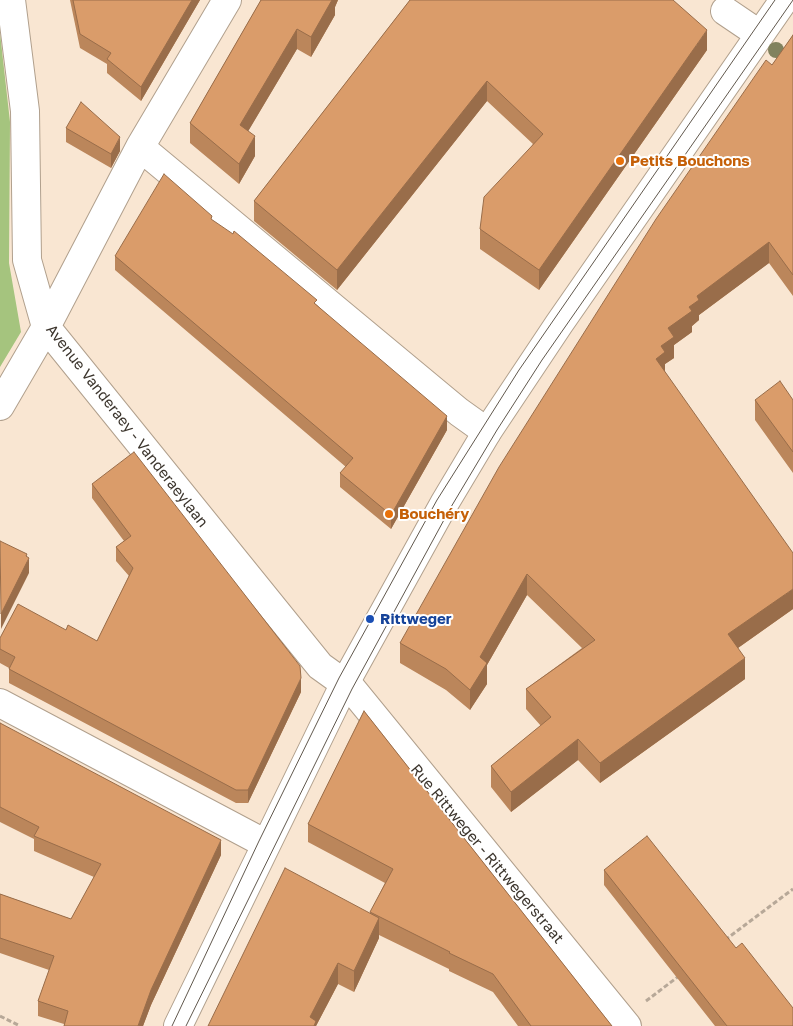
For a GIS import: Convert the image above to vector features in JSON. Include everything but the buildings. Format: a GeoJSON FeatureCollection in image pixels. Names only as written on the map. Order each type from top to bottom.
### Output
{"type":"FeatureCollection","features":[{"type":"Feature","properties":{"kind":"street","name":"Avenue Vanderaey - Vanderaeylaan"},"geometry":{"type":"LineString","coordinates":[[11,0],[25,111],[27,260],[46,327],[320,666],[345,683]]}},
{"type":"Feature","properties":{"kind":"street"},"geometry":{"type":"LineString","coordinates":[[0,406],[46,327],[140,147],[226,0]]}},
{"type":"Feature","properties":{"kind":"street"},"geometry":{"type":"LineString","coordinates":[[178,1026],[345,683],[486,432],[784,0]]}},
{"type":"Feature","properties":{"kind":"street"},"geometry":{"type":"LineString","coordinates":[[725,11],[759,34]]}},
{"type":"Feature","properties":{"kind":"street"},"geometry":{"type":"LineString","coordinates":[[140,147],[451,406],[486,432]]}},
{"type":"Feature","properties":{"kind":"street","name":"Rue Rittweger - Rittwegerstraat"},"geometry":{"type":"LineString","coordinates":[[345,683],[624,1023]]}},
{"type":"Feature","properties":{"kind":"street"},"geometry":{"type":"LineString","coordinates":[[0,703],[266,844]]}},
{"type":"Feature","properties":{"kind":"path"},"geometry":{"type":"LineString","coordinates":[[722,943],[793,889]]}},
{"type":"Feature","properties":{"kind":"path"},"geometry":{"type":"LineString","coordinates":[[624,1023],[683,972]]}},
{"type":"Feature","properties":{"kind":"path"},"geometry":{"type":"LineString","coordinates":[[0,1016],[20,1026]]}},
{"type":"Feature","properties":{"kind":"green space"},"geometry":{"type":"Polygon","coordinates":[[[0,33],[10,122],[9,263],[21,332],[0,367],[0,33]]]}},
{"type":"Feature","properties":{"kind":"tram line"},"geometry":{"type":"LineString","coordinates":[[172,1026],[259,841],[339,678],[437,500],[519,370],[775,0]]}},
{"type":"Feature","properties":{"kind":"tram line"},"geometry":{"type":"LineString","coordinates":[[186,1026],[352,689],[451,507],[542,360],[793,0]]}},
{"type":"Feature","properties":{"kind":"place","name":"Petits Bouchons"},"geometry":{"type":"Point","coordinates":[620,161]}},
{"type":"Feature","properties":{"kind":"place","name":"Bouchéry"},"geometry":{"type":"Point","coordinates":[389,514]}},
{"type":"Feature","properties":{"kind":"place","name":"Rittweger"},"geometry":{"type":"Point","coordinates":[370,619]}}]}
